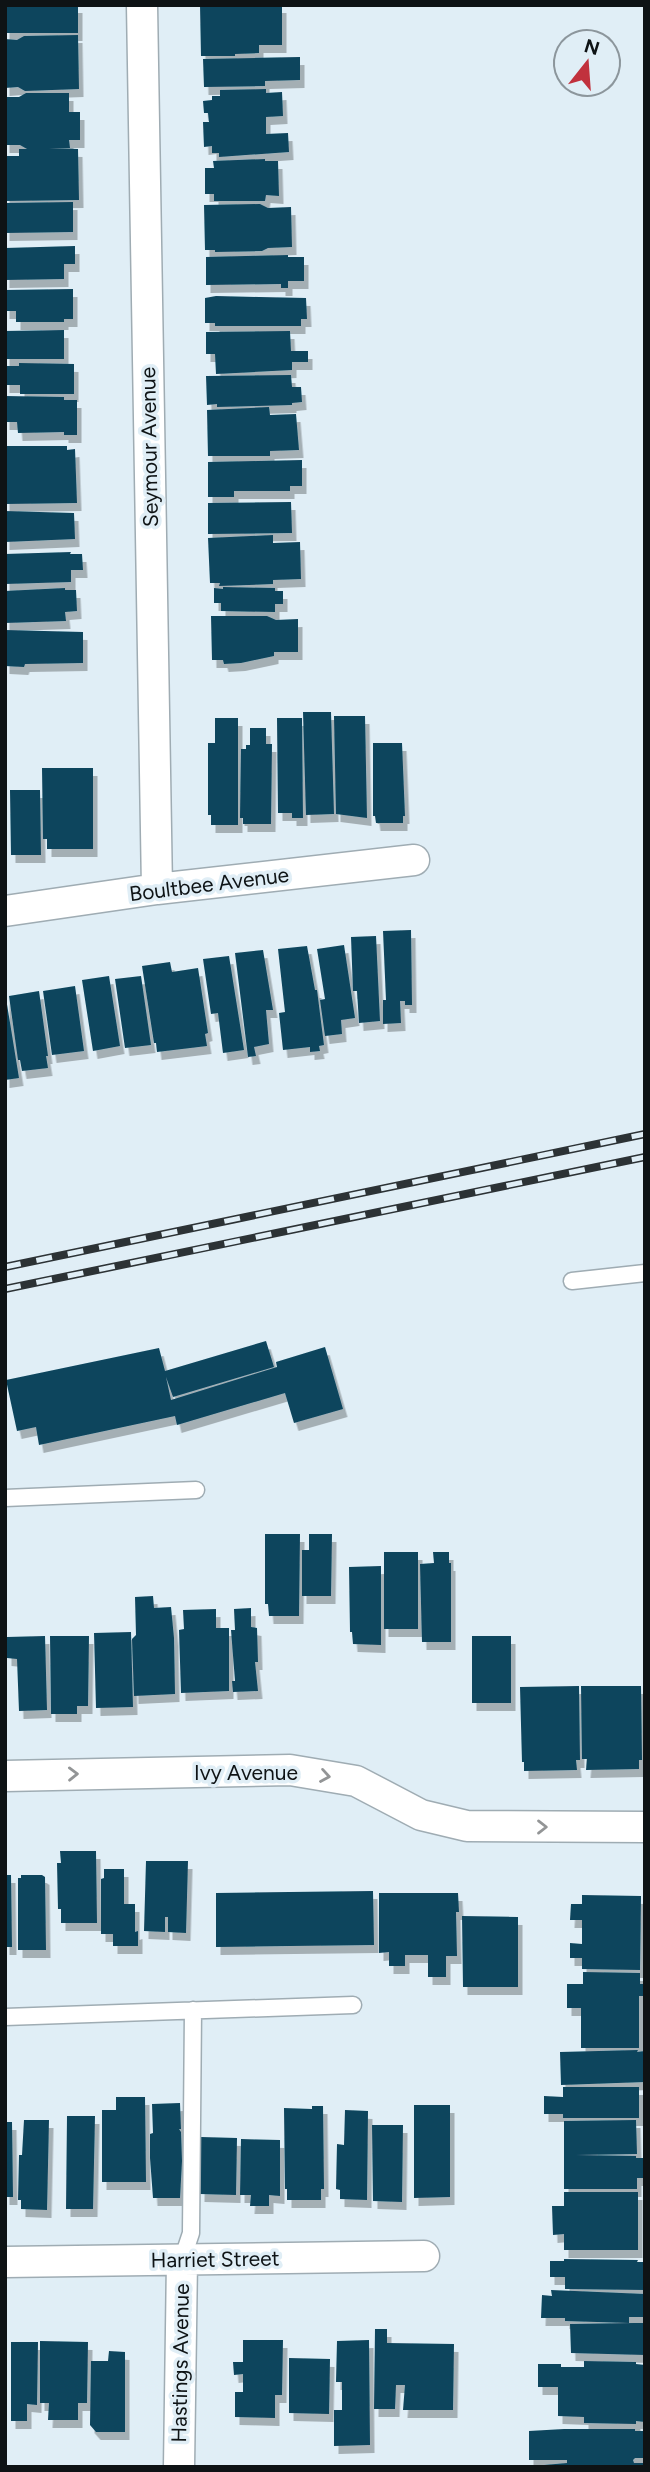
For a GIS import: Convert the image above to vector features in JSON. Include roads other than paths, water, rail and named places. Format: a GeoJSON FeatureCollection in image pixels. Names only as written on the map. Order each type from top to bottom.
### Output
{"type":"FeatureCollection","features":[{"type":"Feature","properties":{"kind":"street","name":"Seymour Avenue"},"geometry":{"type":"LineString","coordinates":[[142,5],[157,889]]}},
{"type":"Feature","properties":{"kind":"street","name":"Boultbee Avenue"},"geometry":{"type":"LineString","coordinates":[[5,911],[157,889],[414,860]]}},
{"type":"Feature","properties":{"kind":"street","name":"Ivy Avenue"},"geometry":{"type":"LineString","coordinates":[[5,1776],[290,1770],[356,1781],[421,1815],[467,1826],[645,1827]]}},
{"type":"Feature","properties":{"kind":"street","name":"Harriet Street"},"geometry":{"type":"LineString","coordinates":[[5,2262],[425,2256]]}},
{"type":"Feature","properties":{"kind":"street","name":"Hastings Avenue"},"geometry":{"type":"LineString","coordinates":[[179,2467],[182,2260]]}},
{"type":"Feature","properties":{"kind":"lane"},"geometry":{"type":"LineString","coordinates":[[572,1281],[645,1273]]}},
{"type":"Feature","properties":{"kind":"lane"},"geometry":{"type":"LineString","coordinates":[[5,1498],[196,1490]]}},
{"type":"Feature","properties":{"kind":"lane"},"geometry":{"type":"LineString","coordinates":[[5,2017],[354,2006]]}},
{"type":"Feature","properties":{"kind":"lane"},"geometry":{"type":"LineString","coordinates":[[182,2260],[191,2233],[193,2010]]}},
{"type":"Feature","properties":{"kind":"railway"},"geometry":{"type":"LineString","coordinates":[[5,1267],[645,1134]]}},
{"type":"Feature","properties":{"kind":"railway"},"geometry":{"type":"LineString","coordinates":[[5,1289],[645,1157]]}}]}
